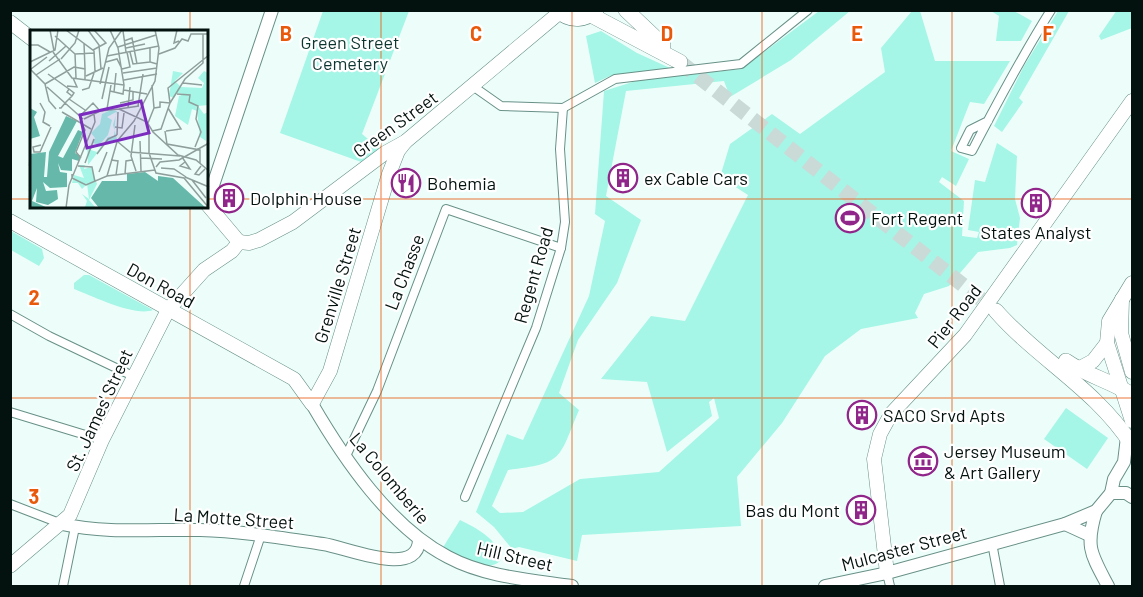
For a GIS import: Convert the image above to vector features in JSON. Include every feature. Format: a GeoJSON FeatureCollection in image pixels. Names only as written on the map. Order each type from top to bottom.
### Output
{"type":"FeatureCollection","features":[{"type":"Feature","properties":{"kind":"highway"},"geometry":{"type":"LineString","coordinates":[[558,12],[577,19],[594,13],[680,62],[628,12]]}},
{"type":"Feature","properties":{"kind":"highway"},"geometry":{"type":"LineString","coordinates":[[1128,392],[1078,369],[1010,317],[996,310],[1088,393],[1125,422],[1130,441]]}},
{"type":"Feature","properties":{"kind":"main road"},"geometry":{"type":"LineString","coordinates":[[208,200],[272,10]]}},
{"type":"Feature","properties":{"kind":"main road","name":"Green Street"},"geometry":{"type":"LineString","coordinates":[[239,242],[249,243],[259,240],[293,222],[372,162],[405,142],[474,87],[558,12]]}},
{"type":"Feature","properties":{"kind":"main road"},"geometry":{"type":"LineString","coordinates":[[10,22],[30,37]]}},
{"type":"Feature","properties":{"kind":"main road","name":"Pier Road"},"geometry":{"type":"LineString","coordinates":[[889,580],[874,459],[880,434],[891,414],[965,335],[1132,101]]}},
{"type":"Feature","properties":{"kind":"main road","name":"Grenville Street"},"geometry":{"type":"LineString","coordinates":[[312,404],[330,370],[389,174],[398,151],[405,142]]}},
{"type":"Feature","properties":{"kind":"main road"},"geometry":{"type":"LineString","coordinates":[[372,162],[385,167],[389,174]]}},
{"type":"Feature","properties":{"kind":"main road"},"geometry":{"type":"LineString","coordinates":[[208,204],[239,242]]}},
{"type":"Feature","properties":{"kind":"main road","name":"Don Road"},"geometry":{"type":"LineString","coordinates":[[10,221],[294,379]]}},
{"type":"Feature","properties":{"kind":"main road","name":"St. James' Street"},"geometry":{"type":"LineString","coordinates":[[10,566],[69,525],[102,440],[168,310],[204,270],[232,251],[239,242]]}},
{"type":"Feature","properties":{"kind":"main road"},"geometry":{"type":"LineString","coordinates":[[1125,422],[1128,392],[1107,343],[1109,321],[1126,297],[1132,283]]}},
{"type":"Feature","properties":{"kind":"main road"},"geometry":{"type":"LineString","coordinates":[[1126,297],[1120,333],[1132,372]]}},
{"type":"Feature","properties":{"kind":"main road"},"geometry":{"type":"LineString","coordinates":[[1078,369],[1093,361],[1107,343]]}},
{"type":"Feature","properties":{"kind":"main road","name":"La Colomberie"},"geometry":{"type":"LineString","coordinates":[[294,379],[345,458],[419,540]]}},
{"type":"Feature","properties":{"kind":"main road"},"geometry":{"type":"LineString","coordinates":[[1108,586],[1090,548],[1089,535],[1096,511],[1111,493],[1114,479],[1124,462],[1130,441]]}},
{"type":"Feature","properties":{"kind":"main road"},"geometry":{"type":"LineString","coordinates":[[1111,493],[1126,493],[1132,497]]}},
{"type":"Feature","properties":{"kind":"main road","name":"Mulcaster Street"},"geometry":{"type":"LineString","coordinates":[[825,586],[889,580],[992,543],[1065,524],[1096,511]]}},
{"type":"Feature","properties":{"kind":"main road"},"geometry":{"type":"LineString","coordinates":[[1065,524],[1089,535]]}},
{"type":"Feature","properties":{"kind":"main road","name":"La Motte Street"},"geometry":{"type":"LineString","coordinates":[[69,525],[102,530],[202,530],[261,535],[343,546],[402,561],[412,557],[419,549],[419,540]]}},
{"type":"Feature","properties":{"kind":"main road","name":"Hill Street"},"geometry":{"type":"LineString","coordinates":[[419,540],[449,558],[494,574],[572,586]]}},
{"type":"Feature","properties":{"kind":"street"},"geometry":{"type":"LineString","coordinates":[[474,87],[501,106],[563,108],[615,79],[741,64],[808,10]]}},
{"type":"Feature","properties":{"kind":"street"},"geometry":{"type":"LineString","coordinates":[[988,121],[1021,58],[1051,10]]}},
{"type":"Feature","properties":{"kind":"street","name":"Regent Road"},"geometry":{"type":"LineString","coordinates":[[465,497],[536,328],[561,248],[565,222],[560,149],[563,108]]}},
{"type":"Feature","properties":{"kind":"street","name":"La Chasse"},"geometry":{"type":"LineString","coordinates":[[345,458],[377,391],[446,209],[561,248]]}},
{"type":"Feature","properties":{"kind":"street"},"geometry":{"type":"LineString","coordinates":[[10,314],[49,336],[133,376]]}},
{"type":"Feature","properties":{"kind":"street"},"geometry":{"type":"LineString","coordinates":[[10,411],[102,440]]}},
{"type":"Feature","properties":{"kind":"street"},"geometry":{"type":"LineString","coordinates":[[10,504],[69,525],[63,586]]}},
{"type":"Feature","properties":{"kind":"street"},"geometry":{"type":"LineString","coordinates":[[244,586],[261,535]]}},
{"type":"Feature","properties":{"kind":"street"},"geometry":{"type":"LineString","coordinates":[[992,543],[999,586]]}},
{"type":"Feature","properties":{"kind":"green space"},"geometry":{"type":"Polygon","coordinates":[[[1117,10],[1132,11],[1132,28],[1101,40],[1099,36],[1117,10]]]}},
{"type":"Feature","properties":{"kind":"green space","name":"Green Street Cemetery"},"geometry":{"type":"Polygon","coordinates":[[[323,11],[409,11],[362,134],[380,149],[364,163],[280,133],[323,11]]]}},
{"type":"Feature","properties":{"kind":"green space"},"geometry":{"type":"Polygon","coordinates":[[[819,11],[850,11],[791,60],[730,97],[724,81],[626,91],[606,196],[641,220],[617,283],[578,340],[559,393],[579,410],[562,449],[557,456],[540,465],[508,470],[492,506],[500,513],[523,512],[580,479],[659,472],[719,418],[714,398],[709,402],[712,416],[667,452],[647,382],[601,379],[651,316],[685,321],[748,195],[720,177],[730,144],[772,114],[800,134],[885,72],[881,48],[912,11],[920,11],[935,61],[1010,61],[984,104],[970,102],[951,151],[969,159],[956,186],[942,177],[939,182],[964,201],[962,236],[977,238],[979,232],[968,230],[975,180],[985,182],[997,143],[1017,156],[1015,199],[1020,218],[1017,245],[978,252],[949,286],[924,294],[915,313],[918,318],[861,329],[825,356],[782,423],[737,477],[741,526],[582,535],[577,561],[519,547],[512,549],[494,527],[476,512],[507,434],[523,440],[589,296],[605,221],[595,214],[604,91],[639,80],[741,69],[819,11]]]}},
{"type":"Feature","properties":{"kind":"green space"},"geometry":{"type":"Polygon","coordinates":[[[991,11],[1014,11],[1032,21],[1021,41],[996,41],[999,16],[991,11]]]}},
{"type":"Feature","properties":{"kind":"green space"},"geometry":{"type":"Polygon","coordinates":[[[1058,11],[1069,11],[1019,98],[1023,102],[1002,132],[994,126],[1024,66],[1058,11]]]}},
{"type":"Feature","properties":{"kind":"green space"},"geometry":{"type":"Polygon","coordinates":[[[601,31],[637,53],[670,68],[610,76],[595,83],[586,36],[601,31]]]}},
{"type":"Feature","properties":{"kind":"green space"},"geometry":{"type":"Polygon","coordinates":[[[11,231],[42,249],[44,258],[39,266],[11,250],[11,231]]]}},
{"type":"Feature","properties":{"kind":"green space"},"geometry":{"type":"Polygon","coordinates":[[[84,275],[89,275],[153,310],[136,311],[102,301],[74,289],[74,283],[84,275]]]}},
{"type":"Feature","properties":{"kind":"green space"},"geometry":{"type":"Polygon","coordinates":[[[1066,408],[1108,438],[1087,469],[1044,439],[1066,408]]]}},
{"type":"Feature","properties":{"kind":"green space"},"geometry":{"type":"Polygon","coordinates":[[[460,520],[492,541],[500,553],[501,560],[488,566],[480,565],[442,549],[460,520]]]}},
{"type":"Feature","properties":{"kind":"tunnel"},"geometry":{"type":"LineString","coordinates":[[680,62],[996,311]]}},
{"type":"Feature","properties":{"kind":"place","name":"ex Cable Cars"},"geometry":{"type":"Point","coordinates":[623,178]}},
{"type":"Feature","properties":{"kind":"place","name":"Bohemia"},"geometry":{"type":"Point","coordinates":[406,183]}},
{"type":"Feature","properties":{"kind":"place","name":"Dolphin House"},"geometry":{"type":"Point","coordinates":[229,198]}},
{"type":"Feature","properties":{"kind":"place","name":"States Analyst"},"geometry":{"type":"Point","coordinates":[1036,203]}},
{"type":"Feature","properties":{"kind":"place","name":"Fort Regent"},"geometry":{"type":"Point","coordinates":[850,218]}},
{"type":"Feature","properties":{"kind":"place","name":"SACO Srvd Apts"},"geometry":{"type":"Point","coordinates":[862,415]}},
{"type":"Feature","properties":{"kind":"place","name":"Jersey Museum & Art Gallery"},"geometry":{"type":"Point","coordinates":[923,461]}},
{"type":"Feature","properties":{"kind":"place","name":"Bas du Mont"},"geometry":{"type":"Point","coordinates":[861,510]}}]}
